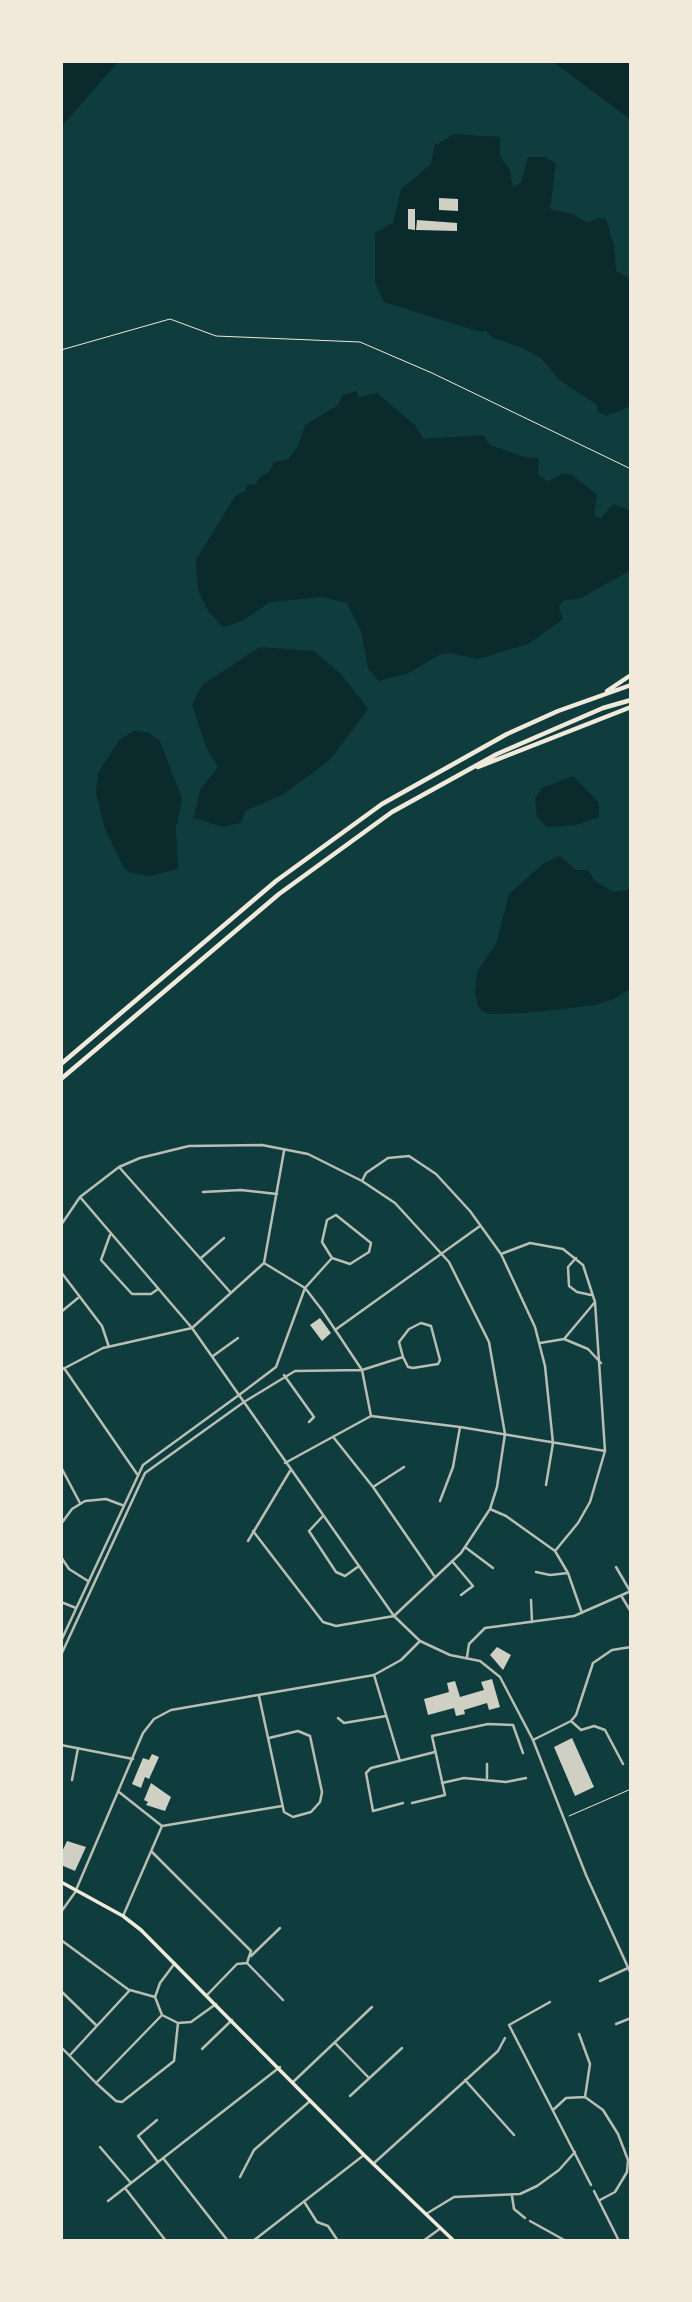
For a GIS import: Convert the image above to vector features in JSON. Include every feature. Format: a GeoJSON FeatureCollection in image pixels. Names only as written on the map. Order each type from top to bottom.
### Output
{"type":"FeatureCollection","features":[{"type":"Feature","properties":{"kind":"highway"},"geometry":{"type":"LineString","coordinates":[[604,693],[631,675]]}},
{"type":"Feature","properties":{"kind":"highway"},"geometry":{"type":"LineString","coordinates":[[61,1064],[276,881],[382,804],[507,734],[604,693],[631,685]]}},
{"type":"Feature","properties":{"kind":"highway"},"geometry":{"type":"LineString","coordinates":[[61,1079],[279,894],[392,812],[521,743],[603,708],[631,700]]}},
{"type":"Feature","properties":{"kind":"highway"},"geometry":{"type":"LineString","coordinates":[[461,774],[631,707]]}},
{"type":"Feature","properties":{"kind":"main road"},"geometry":{"type":"LineString","coordinates":[[61,1882],[124,1916],[175,1962],[310,2101],[454,2241]]}},
{"type":"Feature","properties":{"kind":"street"},"geometry":{"type":"LineString","coordinates":[[61,1225],[79,1196],[119,1167],[164,1150],[235,1143],[308,1154],[362,1181],[395,1203],[441,1252],[489,1342],[505,1434],[497,1487],[490,1509],[465,1547],[394,1616],[335,1626],[323,1622],[253,1531]]}},
{"type":"Feature","properties":{"kind":"street"},"geometry":{"type":"LineString","coordinates":[[142,1478],[136,1474],[63,1369],[87,1354],[109,1347],[192,1328],[264,1263],[284,1149]]}},
{"type":"Feature","properties":{"kind":"street"},"geometry":{"type":"LineString","coordinates":[[362,1181],[366,1173],[388,1158],[409,1156],[436,1174],[501,1254],[540,1343],[554,1443],[546,1485]]}},
{"type":"Feature","properties":{"kind":"street"},"geometry":{"type":"LineString","coordinates":[[119,1167],[232,1293]]}},
{"type":"Feature","properties":{"kind":"street"},"geometry":{"type":"LineString","coordinates":[[203,1192],[241,1190],[277,1194]]}},
{"type":"Feature","properties":{"kind":"street"},"geometry":{"type":"LineString","coordinates":[[79,1196],[192,1328],[394,1616],[420,1640],[437,1650],[467,1657],[490,1667],[500,1677],[533,1740],[631,1974]]}},
{"type":"Feature","properties":{"kind":"street"},"geometry":{"type":"LineString","coordinates":[[336,1215],[371,1243],[369,1252],[350,1264],[332,1258],[322,1242],[327,1220],[336,1215]]}},
{"type":"Feature","properties":{"kind":"street"},"geometry":{"type":"LineString","coordinates":[[335,1330],[480,1226]]}},
{"type":"Feature","properties":{"kind":"street"},"geometry":{"type":"LineString","coordinates":[[110,1235],[101,1260],[132,1294],[151,1294],[158,1289]]}},
{"type":"Feature","properties":{"kind":"street"},"geometry":{"type":"LineString","coordinates":[[201,1258],[224,1238]]}},
{"type":"Feature","properties":{"kind":"street"},"geometry":{"type":"LineString","coordinates":[[501,1254],[530,1243],[542,1243],[563,1249],[576,1258],[587,1274],[595,1302],[605,1451],[590,1502],[578,1523],[555,1551]]}},
{"type":"Feature","properties":{"kind":"street"},"geometry":{"type":"LineString","coordinates":[[61,1641],[142,1465],[276,1367],[305,1288],[332,1258]]}},
{"type":"Feature","properties":{"kind":"street"},"geometry":{"type":"LineString","coordinates":[[576,1258],[568,1267],[569,1286],[577,1292],[591,1295]]}},
{"type":"Feature","properties":{"kind":"street"},"geometry":{"type":"LineString","coordinates":[[264,1263],[305,1288],[335,1330],[362,1370],[371,1416]]}},
{"type":"Feature","properties":{"kind":"street"},"geometry":{"type":"LineString","coordinates":[[61,1272],[78,1298],[102,1326],[109,1347]]}},
{"type":"Feature","properties":{"kind":"street"},"geometry":{"type":"LineString","coordinates":[[61,1312],[78,1298]]}},
{"type":"Feature","properties":{"kind":"street"},"geometry":{"type":"LineString","coordinates":[[564,1339],[595,1302]]}},
{"type":"Feature","properties":{"kind":"street"},"geometry":{"type":"LineString","coordinates":[[421,1323],[430,1326],[440,1360],[438,1364],[413,1368],[408,1367],[402,1357],[399,1342],[402,1336],[421,1323]]}},
{"type":"Feature","properties":{"kind":"street"},"geometry":{"type":"LineString","coordinates":[[213,1356],[238,1338]]}},
{"type":"Feature","properties":{"kind":"street"},"geometry":{"type":"LineString","coordinates":[[540,1343],[564,1339],[588,1349],[601,1363]]}},
{"type":"Feature","properties":{"kind":"street"},"geometry":{"type":"LineString","coordinates":[[61,1655],[142,1478],[152,1468],[284,1375],[295,1371],[362,1370],[402,1357]]}},
{"type":"Feature","properties":{"kind":"street"},"geometry":{"type":"LineString","coordinates":[[284,1375],[314,1417],[309,1422]]}},
{"type":"Feature","properties":{"kind":"street"},"geometry":{"type":"LineString","coordinates":[[285,1463],[371,1416],[460,1427],[605,1451]]}},
{"type":"Feature","properties":{"kind":"street"},"geometry":{"type":"LineString","coordinates":[[440,1501],[453,1467],[460,1427]]}},
{"type":"Feature","properties":{"kind":"street"},"geometry":{"type":"LineString","coordinates":[[334,1438],[373,1487],[436,1577]]}},
{"type":"Feature","properties":{"kind":"street"},"geometry":{"type":"LineString","coordinates":[[373,1487],[404,1467]]}},
{"type":"Feature","properties":{"kind":"street"},"geometry":{"type":"LineString","coordinates":[[62,1469],[81,1503]]}},
{"type":"Feature","properties":{"kind":"street"},"geometry":{"type":"LineString","coordinates":[[247,1541],[290,1471]]}},
{"type":"Feature","properties":{"kind":"street"},"geometry":{"type":"LineString","coordinates":[[61,1524],[68,1513],[81,1503],[101,1499],[128,1507]]}},
{"type":"Feature","properties":{"kind":"street"},"geometry":{"type":"LineString","coordinates":[[490,1509],[518,1524],[555,1551],[568,1573],[582,1613]]}},
{"type":"Feature","properties":{"kind":"street"},"geometry":{"type":"LineString","coordinates":[[323,1516],[309,1531],[336,1572],[345,1576],[359,1566]]}},
{"type":"Feature","properties":{"kind":"street"},"geometry":{"type":"LineString","coordinates":[[104,1544],[111,1546]]}},
{"type":"Feature","properties":{"kind":"street"},"geometry":{"type":"LineString","coordinates":[[465,1547],[493,1568]]}},
{"type":"Feature","properties":{"kind":"street"},"geometry":{"type":"LineString","coordinates":[[61,1557],[69,1569],[94,1584]]}},
{"type":"Feature","properties":{"kind":"street"},"geometry":{"type":"LineString","coordinates":[[453,1561],[473,1586],[461,1595]]}},
{"type":"Feature","properties":{"kind":"street"},"geometry":{"type":"LineString","coordinates":[[467,1657],[475,1635],[485,1628],[582,1613],[622,1597],[630,1591],[616,1567]]}},
{"type":"Feature","properties":{"kind":"street"},"geometry":{"type":"LineString","coordinates":[[536,1572],[550,1575],[568,1573]]}},
{"type":"Feature","properties":{"kind":"street"},"geometry":{"type":"LineString","coordinates":[[622,1597],[631,1612]]}},
{"type":"Feature","properties":{"kind":"street"},"geometry":{"type":"LineString","coordinates":[[531,1600],[532,1622]]}},
{"type":"Feature","properties":{"kind":"street"},"geometry":{"type":"LineString","coordinates":[[61,1602],[76,1608]]}},
{"type":"Feature","properties":{"kind":"street"},"geometry":{"type":"LineString","coordinates":[[61,1912],[76,1891],[145,1729],[161,1714],[374,1675],[401,1660],[420,1640]]}},
{"type":"Feature","properties":{"kind":"street"},"geometry":{"type":"LineString","coordinates":[[533,1740],[571,1721],[580,1709],[593,1663],[612,1650],[631,1647]]}},
{"type":"Feature","properties":{"kind":"street"},"geometry":{"type":"LineString","coordinates":[[374,1675],[400,1761]]}},
{"type":"Feature","properties":{"kind":"street"},"geometry":{"type":"LineString","coordinates":[[258,1696],[284,1812],[293,1817],[316,1808],[322,1792],[308,1733],[298,1731],[269,1738]]}},
{"type":"Feature","properties":{"kind":"street"},"geometry":{"type":"LineString","coordinates":[[338,1718],[344,1723],[386,1716]]}},
{"type":"Feature","properties":{"kind":"street"},"geometry":{"type":"LineString","coordinates":[[412,1803],[445,1795],[432,1736],[488,1724],[513,1725],[524,1720]]}},
{"type":"Feature","properties":{"kind":"street"},"geometry":{"type":"LineString","coordinates":[[571,1721],[581,1730],[594,1726],[605,1730],[623,1764]]}},
{"type":"Feature","properties":{"kind":"street"},"geometry":{"type":"LineString","coordinates":[[513,1725],[523,1754]]}},
{"type":"Feature","properties":{"kind":"street"},"geometry":{"type":"LineString","coordinates":[[61,1745],[133,1759]]}},
{"type":"Feature","properties":{"kind":"street"},"geometry":{"type":"LineString","coordinates":[[72,1780],[78,1748]]}},
{"type":"Feature","properties":{"kind":"street"},"geometry":{"type":"LineString","coordinates":[[403,1803],[373,1811],[365,1778],[369,1769],[435,1752]]}},
{"type":"Feature","properties":{"kind":"street"},"geometry":{"type":"LineString","coordinates":[[487,1764],[487,1779]]}},
{"type":"Feature","properties":{"kind":"street"},"geometry":{"type":"LineString","coordinates":[[442,1783],[464,1778],[514,1782],[526,1778]]}},
{"type":"Feature","properties":{"kind":"street"},"geometry":{"type":"LineString","coordinates":[[119,1792],[162,1826],[282,1806]]}},
{"type":"Feature","properties":{"kind":"street"},"geometry":{"type":"LineString","coordinates":[[124,1916],[162,1826]]}},
{"type":"Feature","properties":{"kind":"street"},"geometry":{"type":"LineString","coordinates":[[151,1851],[251,1951],[248,1960]]}},
{"type":"Feature","properties":{"kind":"street"},"geometry":{"type":"LineString","coordinates":[[207,1996],[237,1964],[248,1960],[280,1928]]}},
{"type":"Feature","properties":{"kind":"street"},"geometry":{"type":"LineString","coordinates":[[61,1940],[130,1990],[155,1997]]}},
{"type":"Feature","properties":{"kind":"street"},"geometry":{"type":"LineString","coordinates":[[248,1960],[283,2000]]}},
{"type":"Feature","properties":{"kind":"street"},"geometry":{"type":"LineString","coordinates":[[175,1962],[160,1983],[155,1997],[162,2015],[178,2023],[197,2020],[216,2004]]}},
{"type":"Feature","properties":{"kind":"street"},"geometry":{"type":"LineString","coordinates":[[600,1981],[628,1968]]}},
{"type":"Feature","properties":{"kind":"street"},"geometry":{"type":"LineString","coordinates":[[70,2055],[130,1990]]}},
{"type":"Feature","properties":{"kind":"street"},"geometry":{"type":"LineString","coordinates":[[61,1992],[97,2026]]}},
{"type":"Feature","properties":{"kind":"street"},"geometry":{"type":"LineString","coordinates":[[550,2002],[509,2025],[591,2185]]}},
{"type":"Feature","properties":{"kind":"street"},"geometry":{"type":"LineString","coordinates":[[293,2082],[372,2007]]}},
{"type":"Feature","properties":{"kind":"street"},"geometry":{"type":"LineString","coordinates":[[96,2082],[162,2015]]}},
{"type":"Feature","properties":{"kind":"street"},"geometry":{"type":"LineString","coordinates":[[616,2024],[631,2018]]}},
{"type":"Feature","properties":{"kind":"street"},"geometry":{"type":"LineString","coordinates":[[202,2049],[232,2020]]}},
{"type":"Feature","properties":{"kind":"street"},"geometry":{"type":"LineString","coordinates":[[61,2047],[116,2101],[122,2102],[174,2062],[178,2023]]}},
{"type":"Feature","properties":{"kind":"street"},"geometry":{"type":"LineString","coordinates":[[579,2034],[590,2064],[585,2097]]}},
{"type":"Feature","properties":{"kind":"street"},"geometry":{"type":"LineString","coordinates":[[373,2164],[498,2051],[505,2038]]}},
{"type":"Feature","properties":{"kind":"street"},"geometry":{"type":"LineString","coordinates":[[335,2043],[369,2078]]}},
{"type":"Feature","properties":{"kind":"street"},"geometry":{"type":"LineString","coordinates":[[350,2096],[402,2048]]}},
{"type":"Feature","properties":{"kind":"street"},"geometry":{"type":"LineString","coordinates":[[108,2202],[279,2067]]}},
{"type":"Feature","properties":{"kind":"street"},"geometry":{"type":"LineString","coordinates":[[465,2080],[514,2135]]}},
{"type":"Feature","properties":{"kind":"street"},"geometry":{"type":"LineString","coordinates":[[553,2110],[566,2098],[585,2097],[609,2116],[628,2160],[622,2183],[615,2192],[600,2200]]}},
{"type":"Feature","properties":{"kind":"street"},"geometry":{"type":"LineString","coordinates":[[240,2177],[254,2150],[310,2101]]}},
{"type":"Feature","properties":{"kind":"street"},"geometry":{"type":"LineString","coordinates":[[157,2120],[138,2136],[158,2162]]}},
{"type":"Feature","properties":{"kind":"street"},"geometry":{"type":"LineString","coordinates":[[100,2147],[131,2183]]}},
{"type":"Feature","properties":{"kind":"street"},"geometry":{"type":"LineString","coordinates":[[426,2214],[454,2197],[470,2194],[512,2196],[537,2186],[559,2170],[575,2152]]}},
{"type":"Feature","properties":{"kind":"street"},"geometry":{"type":"LineString","coordinates":[[253,2241],[364,2155]]}},
{"type":"Feature","properties":{"kind":"street"},"geometry":{"type":"LineString","coordinates":[[163,2158],[228,2241]]}},
{"type":"Feature","properties":{"kind":"street"},"geometry":{"type":"LineString","coordinates":[[125,2188],[166,2241]]}},
{"type":"Feature","properties":{"kind":"street"},"geometry":{"type":"LineString","coordinates":[[594,2191],[619,2241]]}},
{"type":"Feature","properties":{"kind":"street"},"geometry":{"type":"LineString","coordinates":[[512,2196],[514,2209],[525,2218]]}},
{"type":"Feature","properties":{"kind":"street"},"geometry":{"type":"LineString","coordinates":[[305,2203],[317,2222],[328,2226],[338,2241]]}},
{"type":"Feature","properties":{"kind":"street"},"geometry":{"type":"LineString","coordinates":[[530,2221],[566,2241]]}},
{"type":"Feature","properties":{"kind":"street"},"geometry":{"type":"LineString","coordinates":[[423,2241],[441,2228]]}},
{"type":"Feature","properties":{"kind":"path"},"geometry":{"type":"LineString","coordinates":[[61,350],[170,319],[216,336],[360,342],[432,373],[631,469]]}},
{"type":"Feature","properties":{"kind":"path"},"geometry":{"type":"LineString","coordinates":[[564,1818],[631,1789]]}},
{"type":"Feature","properties":{"kind":"water"},"geometry":{"type":"Polygon","coordinates":[[[61,61],[119,61],[61,127],[61,61]]]}},
{"type":"Feature","properties":{"kind":"water"},"geometry":{"type":"Polygon","coordinates":[[[552,61],[628,61],[631,64],[631,120],[552,61]]]}},
{"type":"Feature","properties":{"kind":"water"},"geometry":{"type":"Polygon","coordinates":[[[454,134],[500,137],[500,156],[510,170],[513,188],[521,182],[528,157],[545,157],[556,163],[550,209],[573,214],[587,223],[597,218],[606,219],[614,246],[616,271],[631,279],[631,406],[607,416],[598,412],[596,404],[559,380],[541,358],[520,347],[493,338],[486,331],[477,331],[384,302],[375,282],[375,233],[393,223],[401,189],[431,164],[434,146],[454,134]]]}},
{"type":"Feature","properties":{"kind":"water"},"geometry":{"type":"Polygon","coordinates":[[[356,391],[359,397],[377,393],[416,426],[423,439],[483,435],[490,445],[524,457],[539,458],[538,475],[548,481],[564,473],[571,474],[597,495],[594,516],[601,518],[613,504],[631,511],[631,570],[581,598],[562,601],[559,608],[563,619],[528,644],[478,659],[449,653],[439,655],[409,673],[379,681],[368,668],[361,631],[347,603],[322,597],[270,602],[242,621],[223,627],[208,611],[198,590],[196,560],[235,496],[246,490],[247,484],[255,485],[260,477],[269,472],[274,462],[289,459],[299,444],[305,425],[338,405],[342,395],[356,391]]]}},
{"type":"Feature","properties":{"kind":"water"},"geometry":{"type":"Polygon","coordinates":[[[260,647],[314,651],[342,675],[368,709],[330,760],[282,795],[245,811],[241,823],[222,827],[195,818],[193,822],[200,790],[218,767],[206,747],[192,705],[202,685],[260,647]]]}},
{"type":"Feature","properties":{"kind":"water"},"geometry":{"type":"Polygon","coordinates":[[[135,730],[149,733],[160,741],[182,799],[176,828],[178,869],[150,876],[128,872],[123,866],[105,829],[96,793],[98,773],[119,740],[135,730]]]}},
{"type":"Feature","properties":{"kind":"water"},"geometry":{"type":"Polygon","coordinates":[[[573,776],[599,803],[599,817],[576,825],[547,827],[537,817],[535,798],[542,788],[573,776]]]}},
{"type":"Feature","properties":{"kind":"water"},"geometry":{"type":"Polygon","coordinates":[[[560,856],[576,870],[588,870],[595,881],[613,892],[631,889],[631,988],[616,998],[596,1005],[525,1013],[489,1014],[482,1011],[475,993],[477,972],[496,944],[509,894],[544,863],[560,856]]]}},
{"type":"Feature","properties":{"kind":"building"},"geometry":{"type":"Polygon","coordinates":[[[439,198],[458,199],[458,211],[439,210],[439,198]]]}},
{"type":"Feature","properties":{"kind":"building"},"geometry":{"type":"Polygon","coordinates":[[[408,209],[415,209],[415,230],[408,229],[408,209]]]}},
{"type":"Feature","properties":{"kind":"building"},"geometry":{"type":"Polygon","coordinates":[[[417,220],[457,223],[457,231],[416,230],[417,220]]]}},
{"type":"Feature","properties":{"kind":"building"},"geometry":{"type":"Polygon","coordinates":[[[320,1318],[331,1333],[322,1341],[310,1325],[320,1318]]]}},
{"type":"Feature","properties":{"kind":"building"},"geometry":{"type":"Polygon","coordinates":[[[497,1647],[511,1655],[503,1670],[490,1655],[497,1647]]]}},
{"type":"Feature","properties":{"kind":"building"},"geometry":{"type":"Polygon","coordinates":[[[492,1679],[500,1707],[489,1710],[487,1703],[464,1710],[465,1714],[456,1716],[454,1708],[428,1715],[424,1699],[449,1692],[447,1683],[455,1681],[460,1697],[484,1690],[481,1682],[492,1679]]]}},
{"type":"Feature","properties":{"kind":"building"},"geometry":{"type":"Polygon","coordinates":[[[572,1738],[594,1787],[575,1796],[554,1747],[572,1738]]]}},
{"type":"Feature","properties":{"kind":"building"},"geometry":{"type":"Polygon","coordinates":[[[152,1754],[159,1757],[149,1779],[145,1777],[141,1788],[132,1784],[143,1758],[149,1760],[152,1754]]]}},
{"type":"Feature","properties":{"kind":"building"},"geometry":{"type":"Polygon","coordinates":[[[151,1783],[171,1797],[165,1811],[146,1805],[148,1802],[144,1800],[151,1783]]]}},
{"type":"Feature","properties":{"kind":"building"},"geometry":{"type":"Polygon","coordinates":[[[67,1841],[86,1847],[75,1871],[61,1865],[61,1854],[67,1841]]]}}]}
